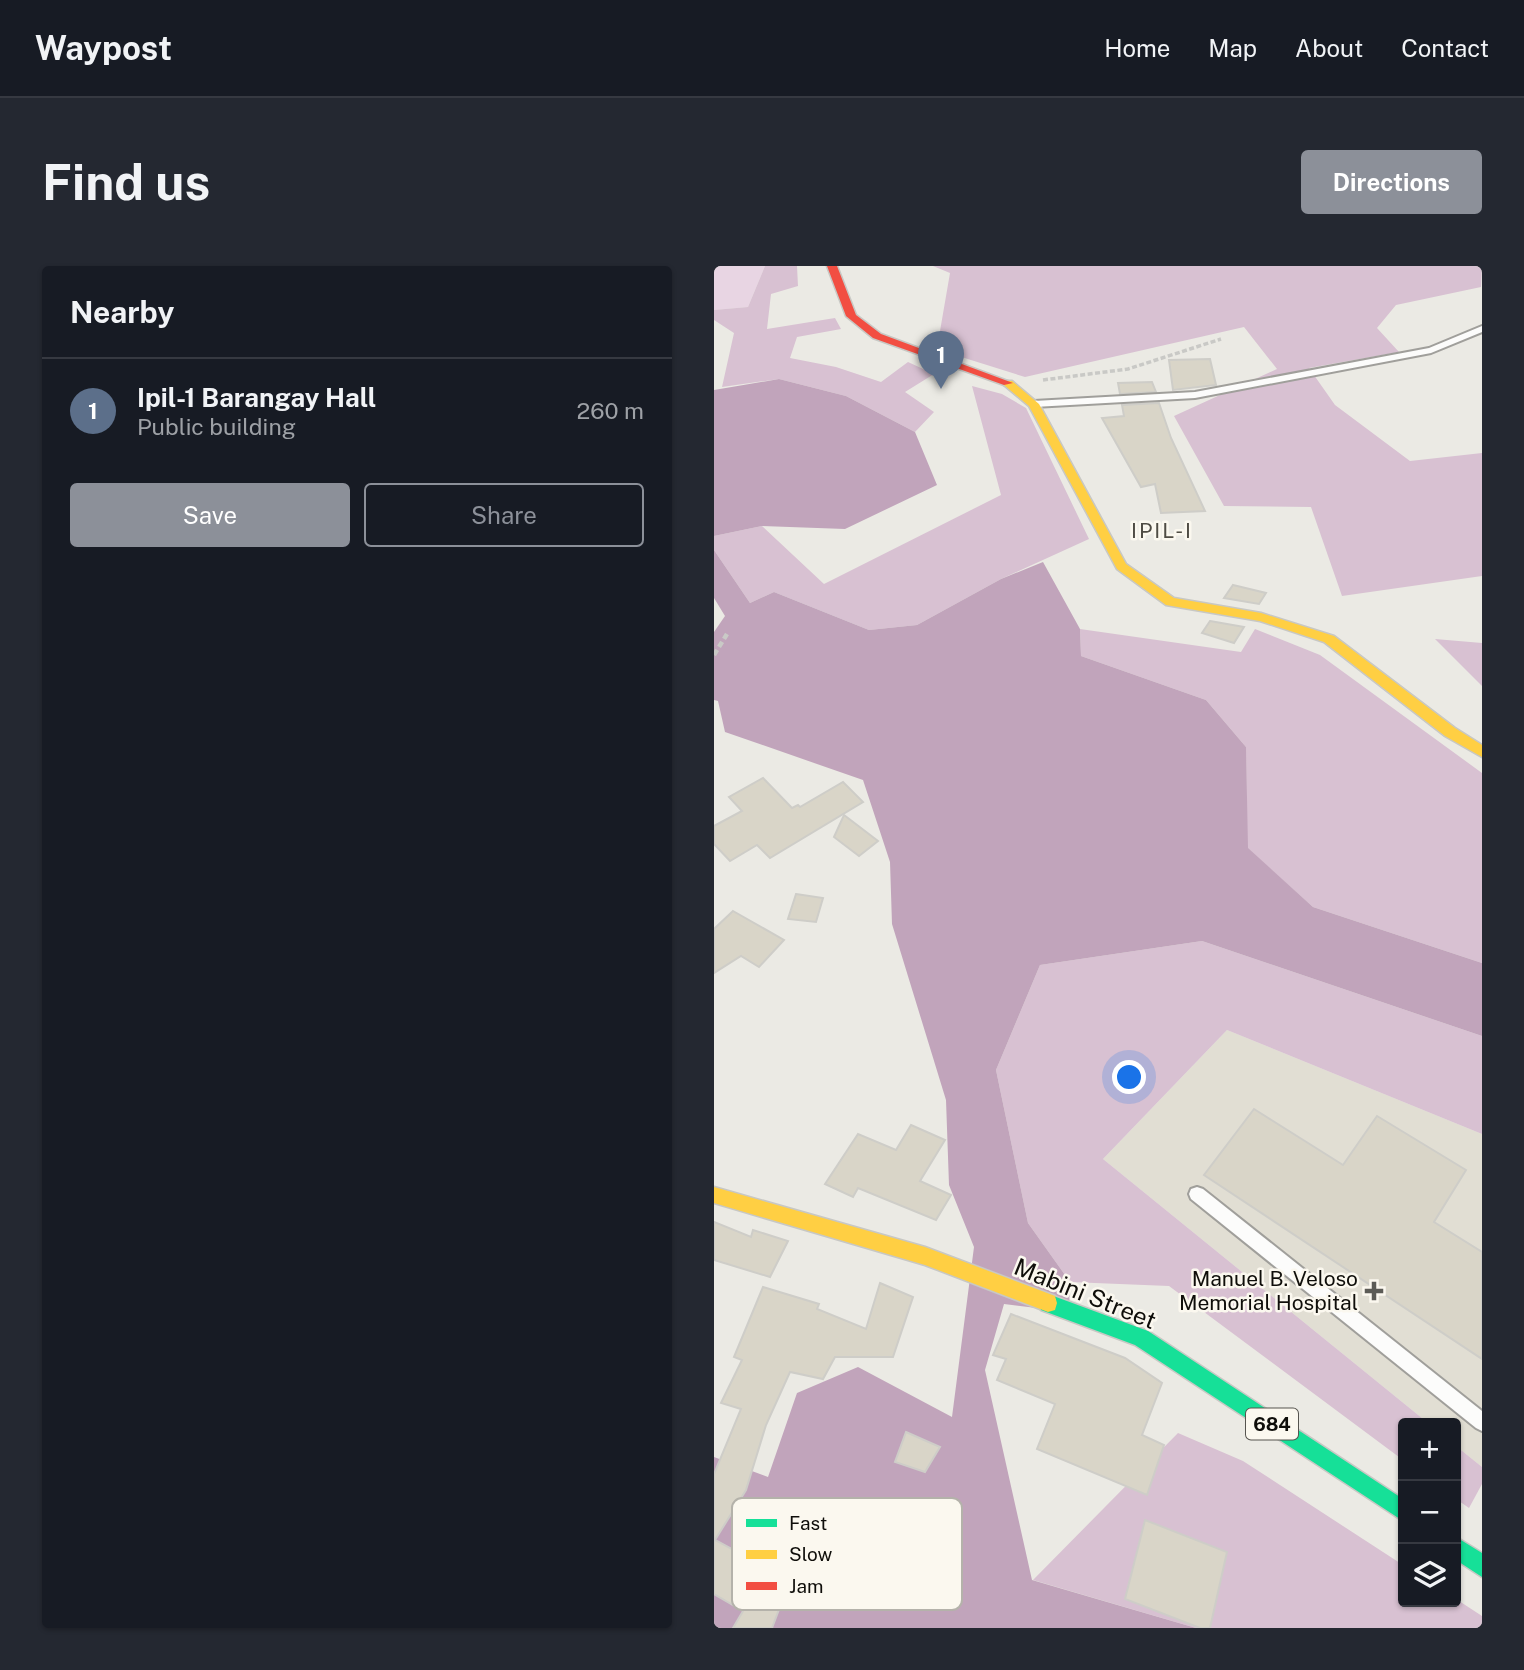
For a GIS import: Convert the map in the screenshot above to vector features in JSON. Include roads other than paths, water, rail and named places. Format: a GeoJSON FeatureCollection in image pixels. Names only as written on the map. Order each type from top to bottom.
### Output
{"type":"FeatureCollection","features":[{"type":"Feature","properties":{"kind":"main road"},"geometry":{"type":"LineString","coordinates":[[832,266],[851,316],[877,336],[1011,384],[1034,404],[1121,566],[1170,603],[1261,617],[1329,639],[1450,732],[1482,752]]}},
{"type":"Feature","properties":{"kind":"main road","name":"Mabini Street"},"geometry":{"type":"LineString","coordinates":[[714,1195],[925,1256],[1141,1338],[1398,1508]]}},
{"type":"Feature","properties":{"kind":"main road"},"geometry":{"type":"LineString","coordinates":[[1461,1551],[1482,1566]]}},
{"type":"Feature","properties":{"kind":"lane"},"geometry":{"type":"LineString","coordinates":[[1034,404],[1195,395],[1431,350],[1482,330]]}},
{"type":"Feature","properties":{"kind":"lane"},"geometry":{"type":"LineString","coordinates":[[1197,1194],[1482,1422]]}},
{"type":"Feature","properties":{"kind":"place","name":"Ipil-1 Barangay Hall"},"geometry":{"type":"Point","coordinates":[941,389]}},
{"type":"Feature","properties":{"kind":"place","name":"Manuel B. Veloso Memorial Hospital"},"geometry":{"type":"Point","coordinates":[1374,1291]}},
{"type":"Feature","properties":{"kind":"district","name":"IPIL-I"},"geometry":{"type":"Point","coordinates":[1162,531]}}]}
